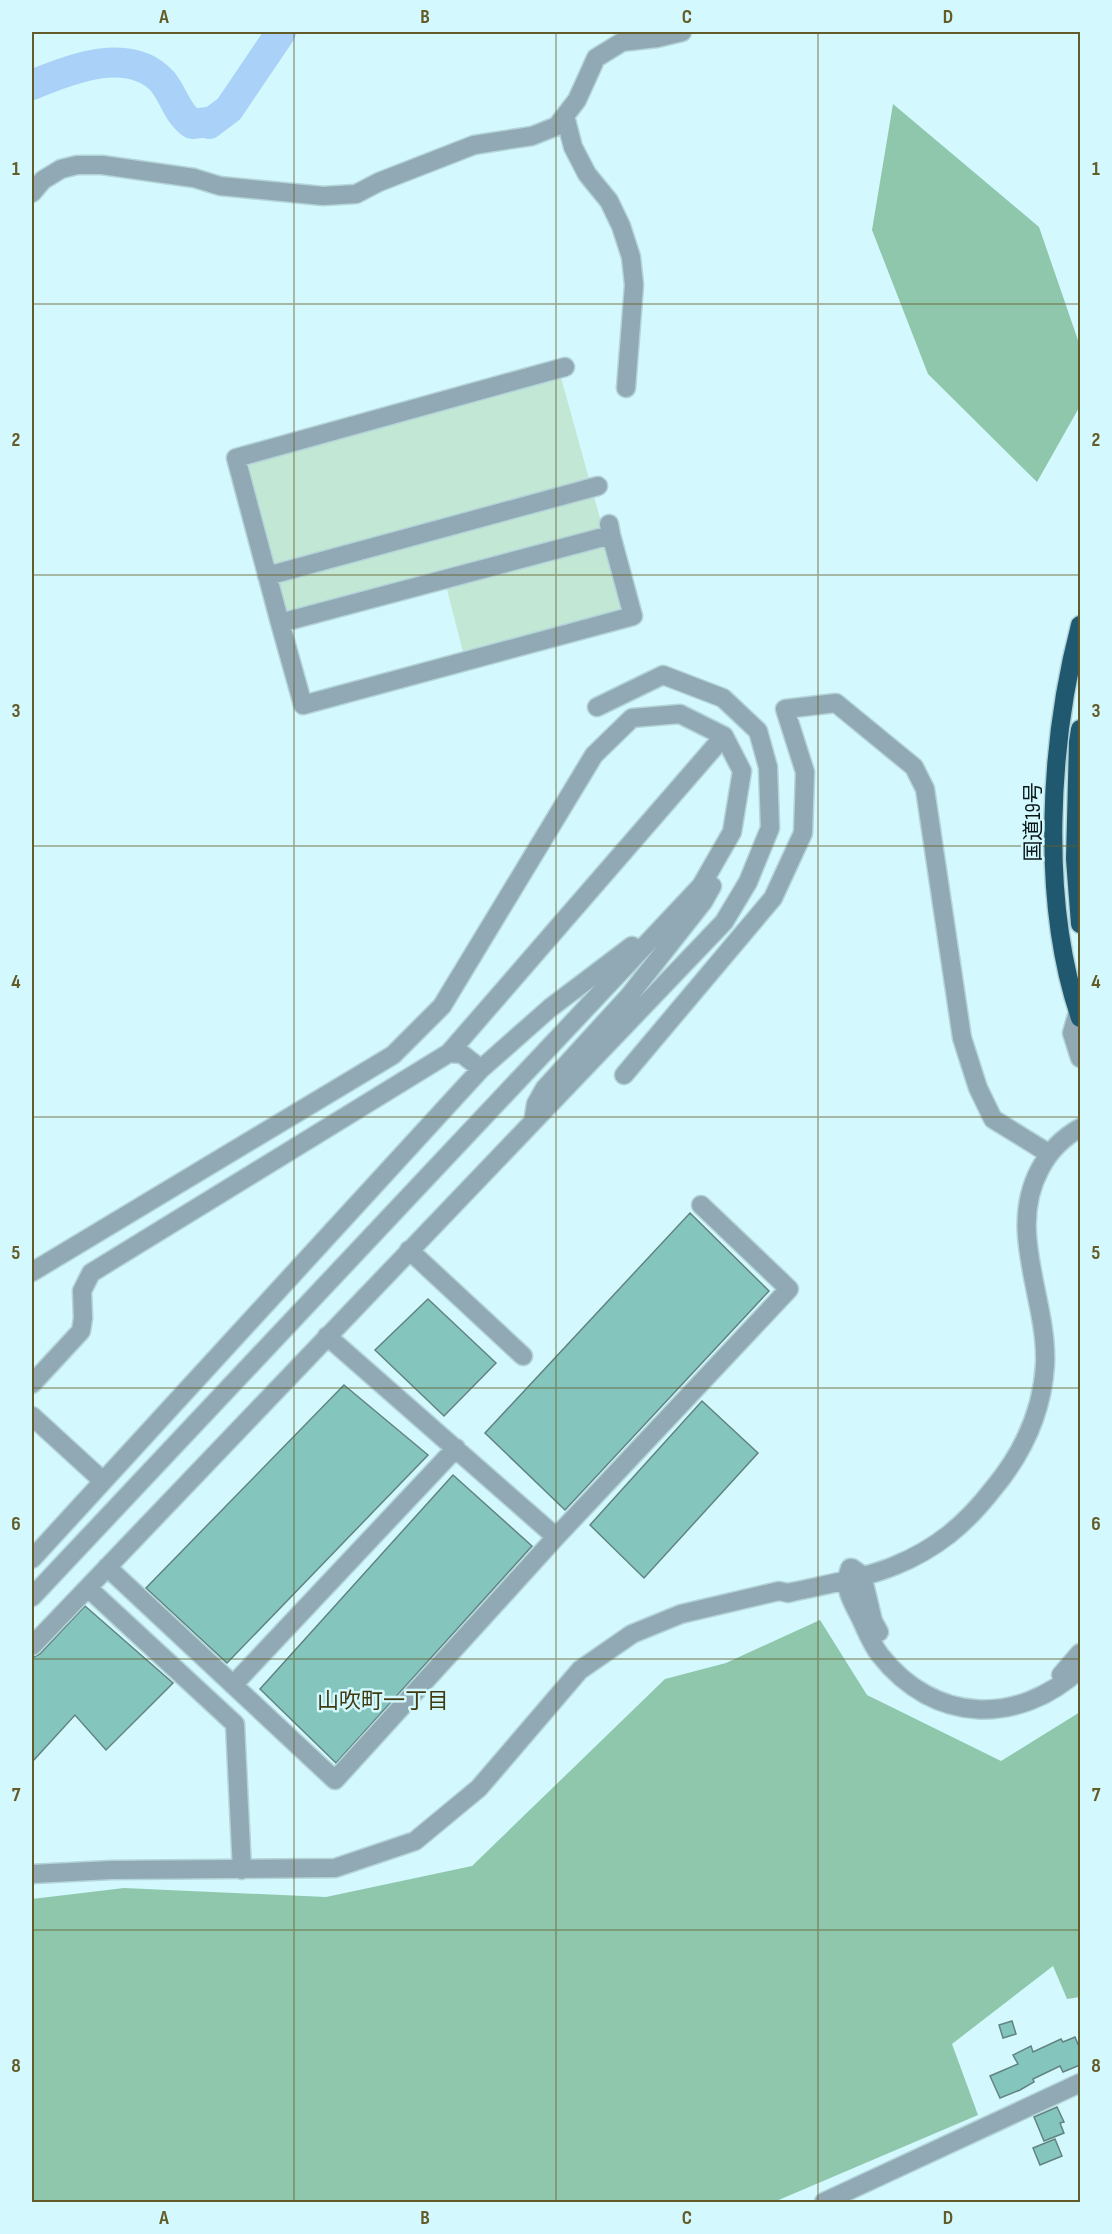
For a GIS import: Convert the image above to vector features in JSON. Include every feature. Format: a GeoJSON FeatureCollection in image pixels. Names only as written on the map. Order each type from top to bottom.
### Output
{"type":"FeatureCollection","features":[{"type":"Feature","properties":{"kind":"highway","name":"国道19号"},"geometry":{"type":"LineString","coordinates":[[1079,1015],[1066,963],[1058,911],[1054,833],[1056,756],[1071,662],[1080,625]]}},
{"type":"Feature","properties":{"kind":"highway","name":"国道19号"},"geometry":{"type":"LineString","coordinates":[[1080,729],[1075,859],[1080,924]]}},
{"type":"Feature","properties":{"kind":"street"},"geometry":{"type":"LineString","coordinates":[[32,193],[43,180],[61,169],[77,165],[102,165],[194,178],[220,186],[322,196],[356,194],[379,182],[474,145],[532,136],[557,126],[577,100],[596,58],[622,42],[657,38],[682,32]]}},
{"type":"Feature","properties":{"kind":"street"},"geometry":{"type":"LineString","coordinates":[[565,116],[573,147],[587,174],[609,201],[621,226],[631,257],[633,285],[626,388]]}},
{"type":"Feature","properties":{"kind":"street"},"geometry":{"type":"LineString","coordinates":[[280,623],[610,530],[633,616],[303,705],[280,623],[267,576],[236,458],[565,367]]}},
{"type":"Feature","properties":{"kind":"street"},"geometry":{"type":"LineString","coordinates":[[267,576],[598,486]]}},
{"type":"Feature","properties":{"kind":"street"},"geometry":{"type":"LineString","coordinates":[[32,1646],[724,922],[748,882],[770,828],[768,767],[758,731],[723,698],[663,675],[597,707]]}},
{"type":"Feature","properties":{"kind":"street"},"geometry":{"type":"LineString","coordinates":[[624,1075],[773,898],[803,833],[805,772],[784,709],[836,703],[914,767],[925,789],[962,1038],[978,1088],[993,1119],[1045,1151]]}},
{"type":"Feature","properties":{"kind":"street"},"geometry":{"type":"LineString","coordinates":[[32,1272],[393,1055],[442,1006],[594,755],[632,718],[680,714],[724,736],[742,771],[732,832],[721,870],[702,902],[628,996],[545,1088],[536,1104],[533,1121]]}},
{"type":"Feature","properties":{"kind":"street"},"geometry":{"type":"LineString","coordinates":[[32,1384],[81,1331],[82,1291],[91,1273],[449,1053],[724,736]]}},
{"type":"Feature","properties":{"kind":"street"},"geometry":{"type":"LineString","coordinates":[[32,1597],[701,886],[732,832]]}},
{"type":"Feature","properties":{"kind":"street"},"geometry":{"type":"LineString","coordinates":[[32,1559],[481,1069],[550,1008],[672,916]]}},
{"type":"Feature","properties":{"kind":"street"},"geometry":{"type":"LineString","coordinates":[[1079,1015],[1072,1033],[1080,1058]]}},
{"type":"Feature","properties":{"kind":"street"},"geometry":{"type":"LineString","coordinates":[[449,1053],[462,1054],[481,1069]]}},
{"type":"Feature","properties":{"kind":"street"},"geometry":{"type":"LineString","coordinates":[[32,1874],[111,1870],[335,1868],[415,1841],[479,1788],[580,1670],[632,1634],[681,1614],[779,1591],[785,1584],[892,1567],[945,1540],[975,1512],[1013,1465],[1033,1423],[1043,1384],[1045,1350],[1039,1304],[1028,1254],[1025,1228],[1026,1205],[1045,1151],[1061,1140],[1076,1124]]}},
{"type":"Feature","properties":{"kind":"street"},"geometry":{"type":"LineString","coordinates":[[107,1567],[335,1780],[556,1537],[789,1289],[700,1205]]}},
{"type":"Feature","properties":{"kind":"street"},"geometry":{"type":"LineString","coordinates":[[409,1250],[523,1356]]}},
{"type":"Feature","properties":{"kind":"street"},"geometry":{"type":"LineString","coordinates":[[327,1335],[556,1537]]}},
{"type":"Feature","properties":{"kind":"street"},"geometry":{"type":"LineString","coordinates":[[32,1416],[103,1481]]}},
{"type":"Feature","properties":{"kind":"street"},"geometry":{"type":"LineString","coordinates":[[233,1685],[456,1448]]}},
{"type":"Feature","properties":{"kind":"street"},"geometry":{"type":"LineString","coordinates":[[852,1574],[888,1648],[905,1668],[927,1684],[947,1693],[976,1699],[1008,1698],[1025,1694],[1061,1674],[1080,1653]]}},
{"type":"Feature","properties":{"kind":"street"},"geometry":{"type":"LineString","coordinates":[[852,1574],[851,1599],[879,1654],[899,1675],[943,1702],[960,1707],[992,1709],[1028,1703],[1066,1682],[1080,1669]]}},
{"type":"Feature","properties":{"kind":"street"},"geometry":{"type":"LineString","coordinates":[[88,1588],[235,1724],[242,1870]]}},
{"type":"Feature","properties":{"kind":"street"},"geometry":{"type":"LineString","coordinates":[[824,2202],[1080,2083]]}},
{"type":"Feature","properties":{"kind":"green space"},"geometry":{"type":"Polygon","coordinates":[[[893,104],[1039,227],[1080,346],[1080,406],[1037,482],[928,374],[872,230],[893,104]]]}},
{"type":"Feature","properties":{"kind":"green space"},"geometry":{"type":"Polygon","coordinates":[[[560,374],[626,612],[464,656],[443,574],[283,617],[244,462],[560,374]]]}},
{"type":"Feature","properties":{"kind":"green space"},"geometry":{"type":"Polygon","coordinates":[[[820,1620],[867,1695],[1001,1761],[1080,1712],[1080,1997],[1067,1999],[1053,1966],[952,2044],[978,2115],[774,2202],[32,2202],[32,1899],[124,1888],[326,1897],[472,1866],[665,1679],[726,1663],[820,1620]]]}},
{"type":"Feature","properties":{"kind":"building"},"geometry":{"type":"Polygon","coordinates":[[[690,1213],[769,1291],[565,1510],[485,1433],[690,1213]]]}},
{"type":"Feature","properties":{"kind":"building"},"geometry":{"type":"Polygon","coordinates":[[[428,1299],[496,1363],[444,1416],[375,1350],[428,1299]]]}},
{"type":"Feature","properties":{"kind":"building"},"geometry":{"type":"Polygon","coordinates":[[[344,1385],[428,1455],[227,1663],[146,1588],[344,1385]]]}},
{"type":"Feature","properties":{"kind":"building"},"geometry":{"type":"Polygon","coordinates":[[[702,1401],[758,1453],[644,1578],[590,1525],[702,1401]]]}},
{"type":"Feature","properties":{"kind":"building"},"geometry":{"type":"Polygon","coordinates":[[[453,1475],[532,1546],[336,1763],[260,1689],[453,1475]]]}},
{"type":"Feature","properties":{"kind":"building"},"geometry":{"type":"Polygon","coordinates":[[[85,1606],[173,1683],[106,1750],[75,1715],[32,1762],[32,1658],[40,1654],[85,1606]]]}},
{"type":"Feature","properties":{"kind":"building"},"geometry":{"type":"Polygon","coordinates":[[[1012,2021],[1016,2034],[1003,2038],[999,2025],[1012,2021]]]}},
{"type":"Feature","properties":{"kind":"building"},"geometry":{"type":"Polygon","coordinates":[[[1075,2037],[1080,2049],[1080,2065],[1063,2072],[1060,2066],[1033,2079],[1034,2082],[1020,2090],[1000,2098],[990,2076],[1018,2064],[1013,2055],[1031,2046],[1033,2052],[1061,2039],[1063,2042],[1075,2037]]]}},
{"type":"Feature","properties":{"kind":"building"},"geometry":{"type":"Polygon","coordinates":[[[1057,2107],[1064,2122],[1060,2123],[1064,2133],[1044,2141],[1034,2117],[1057,2107]]]}},
{"type":"Feature","properties":{"kind":"building"},"geometry":{"type":"Polygon","coordinates":[[[1055,2139],[1062,2156],[1040,2165],[1033,2148],[1055,2139]]]}},
{"type":"Feature","properties":{"kind":"waterway"},"geometry":{"type":"LineString","coordinates":[[32,85],[81,67],[117,62],[134,65],[149,71],[163,82],[179,110],[192,124],[208,122],[209,124],[229,109],[281,32]]}},
{"type":"Feature","properties":{"kind":"district","name":"山吹町一丁目"},"geometry":{"type":"Point","coordinates":[383,1701]}}]}
